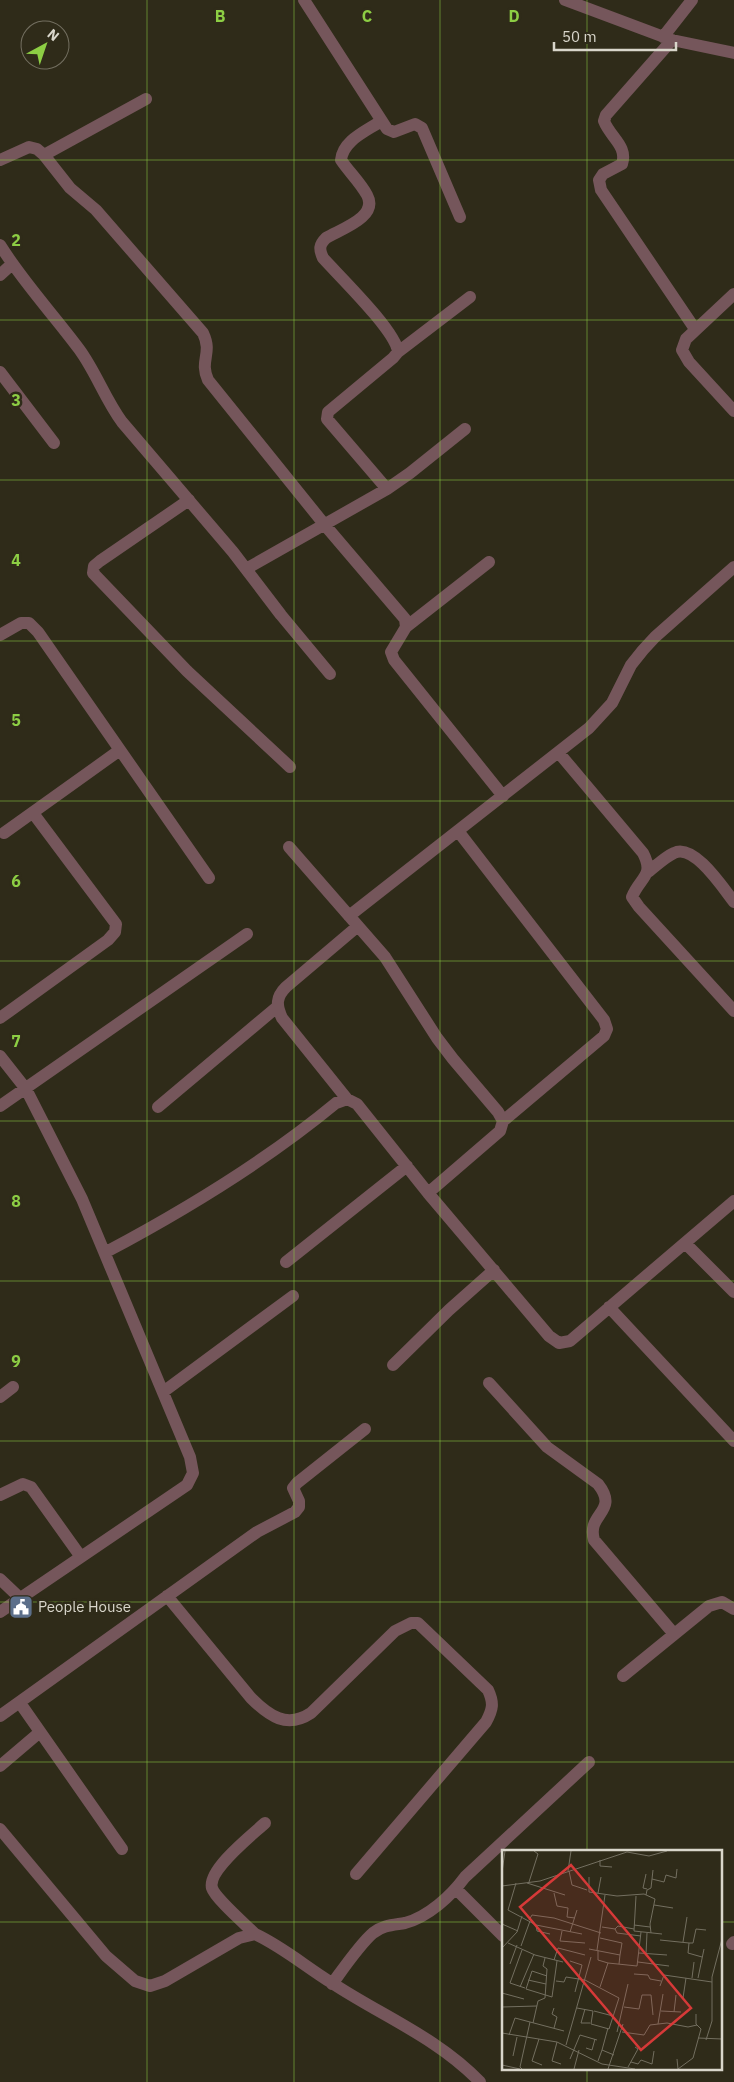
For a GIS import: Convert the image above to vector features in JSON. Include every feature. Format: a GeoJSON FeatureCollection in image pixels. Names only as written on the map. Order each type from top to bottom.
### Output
{"type":"FeatureCollection","features":[{"type":"Feature","properties":{"kind":"street"},"geometry":{"type":"LineString","coordinates":[[304,0],[387,129],[394,132],[415,124],[422,128],[460,217]]}},
{"type":"Feature","properties":{"kind":"street"},"geometry":{"type":"LineString","coordinates":[[565,0],[667,38],[734,53]]}},
{"type":"Feature","properties":{"kind":"street"},"geometry":{"type":"LineString","coordinates":[[692,0],[667,38],[606,115],[604,121],[607,129],[623,150],[624,156],[622,164],[604,174],[599,180],[601,190],[695,329]]}},
{"type":"Feature","properties":{"kind":"street"},"geometry":{"type":"LineString","coordinates":[[44,155],[146,99]]}},
{"type":"Feature","properties":{"kind":"street"},"geometry":{"type":"LineString","coordinates":[[381,121],[347,144],[342,152],[341,160],[367,195],[370,205],[368,213],[326,238],[321,243],[320,250],[323,258],[386,328],[398,345],[398,352]]}},
{"type":"Feature","properties":{"kind":"street"},"geometry":{"type":"LineString","coordinates":[[0,160],[29,147],[37,149],[44,155],[61,178],[105,220],[203,334],[208,344],[204,370],[208,380],[324,524],[399,610],[405,619],[406,627]]}},
{"type":"Feature","properties":{"kind":"street"},"geometry":{"type":"LineString","coordinates":[[0,244],[12,264],[79,350],[122,422],[246,569],[330,674]]}},
{"type":"Feature","properties":{"kind":"street"},"geometry":{"type":"LineString","coordinates":[[0,275],[12,264]]}},
{"type":"Feature","properties":{"kind":"street"},"geometry":{"type":"LineString","coordinates":[[734,294],[695,329],[686,339],[682,350],[689,362],[734,411]]}},
{"type":"Feature","properties":{"kind":"street"},"geometry":{"type":"LineString","coordinates":[[386,489],[327,419],[328,412],[398,352],[470,297]]}},
{"type":"Feature","properties":{"kind":"street"},"geometry":{"type":"LineString","coordinates":[[0,372],[54,443]]}},
{"type":"Feature","properties":{"kind":"street"},"geometry":{"type":"LineString","coordinates":[[246,569],[410,474],[465,428]]}},
{"type":"Feature","properties":{"kind":"street"},"geometry":{"type":"LineString","coordinates":[[189,500],[100,560],[94,566],[93,573],[187,671],[290,767]]}},
{"type":"Feature","properties":{"kind":"street"},"geometry":{"type":"LineString","coordinates":[[489,562],[406,627],[391,652],[394,660],[503,796]]}},
{"type":"Feature","properties":{"kind":"street"},"geometry":{"type":"LineString","coordinates":[[349,916],[559,754],[603,714],[620,689],[631,665],[655,637],[734,567]]}},
{"type":"Feature","properties":{"kind":"street"},"geometry":{"type":"LineString","coordinates":[[0,635],[21,623],[30,624],[34,628],[209,878]]}},
{"type":"Feature","properties":{"kind":"street"},"geometry":{"type":"LineString","coordinates":[[4,833],[120,750]]}},
{"type":"Feature","properties":{"kind":"street"},"geometry":{"type":"LineString","coordinates":[[559,754],[643,853],[648,863],[648,872]]}},
{"type":"Feature","properties":{"kind":"street"},"geometry":{"type":"LineString","coordinates":[[0,1018],[108,940],[115,932],[116,924],[33,813]]}},
{"type":"Feature","properties":{"kind":"street"},"geometry":{"type":"LineString","coordinates":[[428,1193],[500,1131],[503,1121],[604,1036],[607,1029],[604,1020],[458,831]]}},
{"type":"Feature","properties":{"kind":"street"},"geometry":{"type":"LineString","coordinates":[[289,847],[385,957],[447,1052],[498,1112],[503,1121]]}},
{"type":"Feature","properties":{"kind":"street"},"geometry":{"type":"LineString","coordinates":[[734,902],[699,860],[687,852],[675,852],[648,872],[635,888],[632,897],[734,1011]]}},
{"type":"Feature","properties":{"kind":"street"},"geometry":{"type":"LineString","coordinates":[[358,926],[278,994],[277,1007],[282,1018],[347,1099],[357,1104],[428,1193],[549,1336],[559,1343],[570,1341],[734,1201]]}},
{"type":"Feature","properties":{"kind":"street"},"geometry":{"type":"LineString","coordinates":[[0,1106],[247,934]]}},
{"type":"Feature","properties":{"kind":"street"},"geometry":{"type":"LineString","coordinates":[[158,1107],[277,1007]]}},
{"type":"Feature","properties":{"kind":"street"},"geometry":{"type":"LineString","coordinates":[[0,1056],[26,1089],[60,1152],[106,1252],[190,1457],[193,1473],[187,1485],[0,1612]]}},
{"type":"Feature","properties":{"kind":"street"},"geometry":{"type":"LineString","coordinates":[[106,1252],[191,1205],[259,1159],[336,1103],[347,1099]]}},
{"type":"Feature","properties":{"kind":"street"},"geometry":{"type":"LineString","coordinates":[[286,1262],[407,1166]]}},
{"type":"Feature","properties":{"kind":"street"},"geometry":{"type":"LineString","coordinates":[[685,1243],[734,1292]]}},
{"type":"Feature","properties":{"kind":"street"},"geometry":{"type":"LineString","coordinates":[[393,1365],[449,1310],[494,1270]]}},
{"type":"Feature","properties":{"kind":"street"},"geometry":{"type":"LineString","coordinates":[[163,1392],[293,1296]]}},
{"type":"Feature","properties":{"kind":"street"},"geometry":{"type":"LineString","coordinates":[[609,1307],[734,1441]]}},
{"type":"Feature","properties":{"kind":"street"},"geometry":{"type":"LineString","coordinates":[[489,1383],[547,1446],[598,1484],[604,1492],[606,1505],[595,1522],[592,1531],[594,1540],[674,1634]]}},
{"type":"Feature","properties":{"kind":"street"},"geometry":{"type":"LineString","coordinates":[[0,1397],[13,1387]]}},
{"type":"Feature","properties":{"kind":"street"},"geometry":{"type":"LineString","coordinates":[[0,1716],[258,1532],[295,1512],[299,1507],[299,1501],[293,1488],[297,1483],[365,1429]]}},
{"type":"Feature","properties":{"kind":"street"},"geometry":{"type":"LineString","coordinates":[[0,1495],[23,1484],[30,1487],[80,1557]]}},
{"type":"Feature","properties":{"kind":"street"},"geometry":{"type":"LineString","coordinates":[[0,1579],[20,1598]]}},
{"type":"Feature","properties":{"kind":"street"},"geometry":{"type":"LineString","coordinates":[[167,1596],[251,1698],[261,1708],[287,1720],[300,1720],[311,1713],[394,1631],[410,1622],[418,1623],[488,1690],[493,1700],[492,1710],[486,1722],[356,1874]]}},
{"type":"Feature","properties":{"kind":"street"},"geometry":{"type":"LineString","coordinates":[[623,1676],[709,1606],[722,1602],[734,1609]]}},
{"type":"Feature","properties":{"kind":"street"},"geometry":{"type":"LineString","coordinates":[[20,1703],[122,1849]]}},
{"type":"Feature","properties":{"kind":"street"},"geometry":{"type":"LineString","coordinates":[[0,1766],[40,1732]]}},
{"type":"Feature","properties":{"kind":"street"},"geometry":{"type":"LineString","coordinates":[[332,1984],[373,1933],[389,1924],[405,1923],[421,1918],[456,1889],[465,1877],[589,1762]]}},
{"type":"Feature","properties":{"kind":"street"},"geometry":{"type":"LineString","coordinates":[[265,1823],[220,1866],[212,1881],[212,1890],[255,1934],[272,1941],[332,1984],[424,2036],[451,2056],[480,2082]]}},
{"type":"Feature","properties":{"kind":"street"},"geometry":{"type":"LineString","coordinates":[[0,1830],[106,1956],[135,1981],[150,1986],[165,1980],[239,1938],[255,1934]]}},
{"type":"Feature","properties":{"kind":"street"},"geometry":{"type":"LineString","coordinates":[[456,1889],[502,1935]]}},
{"type":"Feature","properties":{"kind":"place","name":"People House"},"geometry":{"type":"Point","coordinates":[21,1607]}}]}
